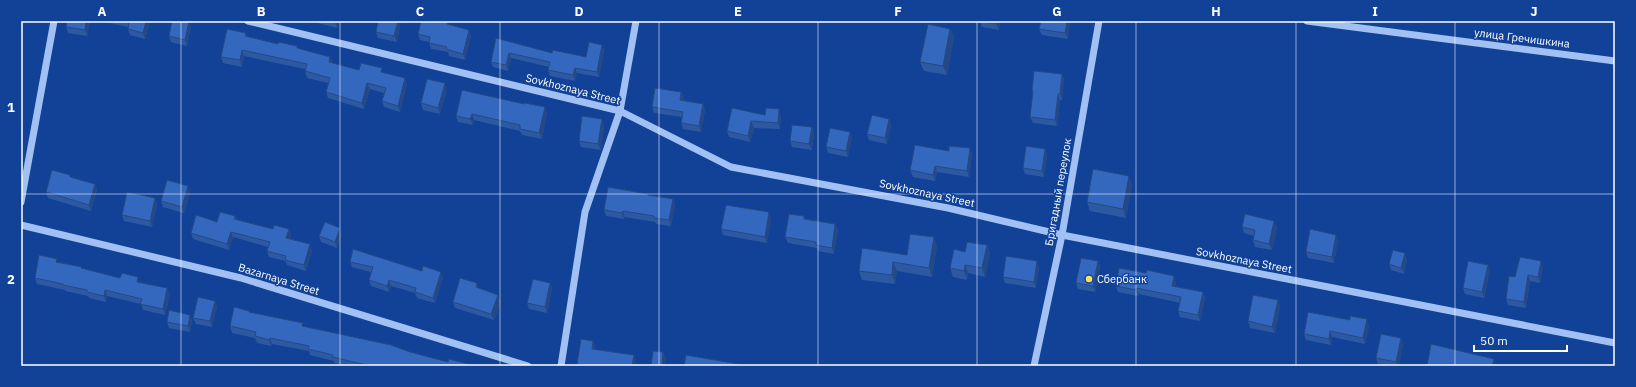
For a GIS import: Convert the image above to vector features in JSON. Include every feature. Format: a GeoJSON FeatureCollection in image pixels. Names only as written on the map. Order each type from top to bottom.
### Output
{"type":"FeatureCollection","features":[{"type":"Feature","properties":{"kind":"street"},"geometry":{"type":"LineString","coordinates":[[21,202],[54,21]]}},
{"type":"Feature","properties":{"kind":"street","name":"Sovkhoznaya Street"},"geometry":{"type":"LineString","coordinates":[[248,21],[620,111],[732,167],[948,208],[1062,235],[1615,343]]}},
{"type":"Feature","properties":{"kind":"street"},"geometry":{"type":"LineString","coordinates":[[561,366],[586,212],[620,111],[636,21]]}},
{"type":"Feature","properties":{"kind":"street","name":"Бригадный переулок"},"geometry":{"type":"LineString","coordinates":[[1034,366],[1062,235],[1100,21]]}},
{"type":"Feature","properties":{"kind":"street","name":"улица Гречишкина"},"geometry":{"type":"LineString","coordinates":[[1307,21],[1615,61]]}},
{"type":"Feature","properties":{"kind":"street","name":"Bazarnaya Street"},"geometry":{"type":"LineString","coordinates":[[21,225],[241,278],[528,366]]}},
{"type":"Feature","properties":{"kind":"building"},"geometry":{"type":"Polygon","coordinates":[[[67,21],[86,21],[85,30],[66,27],[67,21]]]}},
{"type":"Feature","properties":{"kind":"building"},"geometry":{"type":"Polygon","coordinates":[[[124,21],[146,21],[143,33],[128,29],[129,22],[124,21]]]}},
{"type":"Feature","properties":{"kind":"building"},"geometry":{"type":"Polygon","coordinates":[[[172,21],[189,21],[185,40],[169,36],[172,21]]]}},
{"type":"Feature","properties":{"kind":"building"},"geometry":{"type":"Polygon","coordinates":[[[378,21],[398,21],[394,36],[376,32],[378,21]]]}},
{"type":"Feature","properties":{"kind":"building"},"geometry":{"type":"Polygon","coordinates":[[[421,21],[443,21],[448,22],[447,24],[469,30],[463,54],[446,49],[447,47],[429,43],[430,37],[418,34],[421,21]]]}},
{"type":"Feature","properties":{"kind":"building"},"geometry":{"type":"Polygon","coordinates":[[[980,21],[997,21],[996,24],[980,21]]]}},
{"type":"Feature","properties":{"kind":"building"},"geometry":{"type":"Polygon","coordinates":[[[1041,21],[1067,21],[1065,33],[1039,29],[1041,21]]]}},
{"type":"Feature","properties":{"kind":"building"},"geometry":{"type":"Polygon","coordinates":[[[928,24],[950,29],[943,66],[920,62],[928,24]]]}},
{"type":"Feature","properties":{"kind":"building"},"geometry":{"type":"Polygon","coordinates":[[[227,29],[246,33],[245,36],[278,44],[278,42],[297,46],[297,48],[330,57],[329,62],[359,70],[361,63],[382,68],[381,72],[405,78],[398,106],[382,101],[386,88],[367,83],[362,103],[326,92],[330,78],[305,71],[307,64],[242,50],[240,60],[221,57],[227,29]]]}},
{"type":"Feature","properties":{"kind":"building"},"geometry":{"type":"Polygon","coordinates":[[[496,38],[552,53],[553,50],[586,57],[589,42],[602,45],[597,72],[575,68],[573,75],[548,70],[550,62],[509,53],[506,65],[491,62],[496,38]]]}},
{"type":"Feature","properties":{"kind":"building"},"geometry":{"type":"Polygon","coordinates":[[[1034,71],[1062,74],[1055,120],[1030,117],[1034,71]]]}},
{"type":"Feature","properties":{"kind":"building"},"geometry":{"type":"Polygon","coordinates":[[[427,79],[445,83],[438,108],[421,103],[427,79]]]}},
{"type":"Feature","properties":{"kind":"building"},"geometry":{"type":"Polygon","coordinates":[[[655,88],[681,92],[680,100],[703,104],[699,126],[681,123],[683,112],[652,107],[655,88]]]}},
{"type":"Feature","properties":{"kind":"building"},"geometry":{"type":"Polygon","coordinates":[[[462,90],[524,104],[545,107],[539,133],[520,129],[520,125],[472,114],[470,119],[456,116],[462,90]]]}},
{"type":"Feature","properties":{"kind":"building"},"geometry":{"type":"Polygon","coordinates":[[[732,108],[765,115],[766,108],[779,109],[778,123],[751,121],[748,136],[727,131],[732,108]]]}},
{"type":"Feature","properties":{"kind":"building"},"geometry":{"type":"Polygon","coordinates":[[[872,115],[889,119],[885,138],[867,134],[872,115]]]}},
{"type":"Feature","properties":{"kind":"building"},"geometry":{"type":"Polygon","coordinates":[[[582,116],[602,119],[598,144],[579,141],[582,116]]]}},
{"type":"Feature","properties":{"kind":"building"},"geometry":{"type":"Polygon","coordinates":[[[792,125],[812,127],[809,144],[790,141],[792,125]]]}},
{"type":"Feature","properties":{"kind":"building"},"geometry":{"type":"Polygon","coordinates":[[[830,128],[850,132],[846,151],[826,147],[830,128]]]}},
{"type":"Feature","properties":{"kind":"building"},"geometry":{"type":"Polygon","coordinates":[[[915,145],[949,151],[949,146],[970,148],[967,171],[935,166],[933,175],[910,170],[915,145]]]}},
{"type":"Feature","properties":{"kind":"building"},"geometry":{"type":"Polygon","coordinates":[[[1026,146],[1045,149],[1042,171],[1023,168],[1026,146]]]}},
{"type":"Feature","properties":{"kind":"building"},"geometry":{"type":"Polygon","coordinates":[[[1093,169],[1129,176],[1123,209],[1087,202],[1093,169]]]}},
{"type":"Feature","properties":{"kind":"building"},"geometry":{"type":"Polygon","coordinates":[[[52,170],[95,184],[89,205],[46,192],[52,170]]]}},
{"type":"Feature","properties":{"kind":"building"},"geometry":{"type":"Polygon","coordinates":[[[167,180],[188,186],[182,207],[161,201],[167,180]]]}},
{"type":"Feature","properties":{"kind":"building"},"geometry":{"type":"Polygon","coordinates":[[[608,187],[673,199],[669,220],[623,211],[622,213],[604,210],[608,187]]]}},
{"type":"Feature","properties":{"kind":"building"},"geometry":{"type":"Polygon","coordinates":[[[127,192],[155,198],[150,221],[122,215],[127,192]]]}},
{"type":"Feature","properties":{"kind":"building"},"geometry":{"type":"Polygon","coordinates":[[[726,205],[769,212],[765,237],[721,229],[726,205]]]}},
{"type":"Feature","properties":{"kind":"building"},"geometry":{"type":"Polygon","coordinates":[[[220,212],[235,216],[234,219],[273,229],[274,225],[289,229],[286,238],[310,244],[304,265],[285,260],[286,256],[267,251],[270,242],[231,232],[227,244],[191,233],[196,215],[217,222],[220,212]]]}},
{"type":"Feature","properties":{"kind":"building"},"geometry":{"type":"Polygon","coordinates":[[[789,214],[804,216],[804,219],[835,224],[832,248],[816,245],[816,242],[785,237],[789,214]]]}},
{"type":"Feature","properties":{"kind":"building"},"geometry":{"type":"Polygon","coordinates":[[[1245,214],[1274,221],[1269,244],[1253,240],[1255,230],[1242,227],[1245,214]]]}},
{"type":"Feature","properties":{"kind":"building"},"geometry":{"type":"Polygon","coordinates":[[[325,222],[340,228],[335,242],[319,236],[325,222]]]}},
{"type":"Feature","properties":{"kind":"building"},"geometry":{"type":"Polygon","coordinates":[[[1310,229],[1336,235],[1332,257],[1306,252],[1310,229]]]}},
{"type":"Feature","properties":{"kind":"building"},"geometry":{"type":"Polygon","coordinates":[[[910,234],[934,237],[929,268],[893,262],[892,275],[859,271],[862,248],[907,255],[910,234]]]}},
{"type":"Feature","properties":{"kind":"building"},"geometry":{"type":"Polygon","coordinates":[[[967,242],[987,245],[982,268],[965,265],[964,271],[950,268],[954,249],[965,252],[967,242]]]}},
{"type":"Feature","properties":{"kind":"building"},"geometry":{"type":"Polygon","coordinates":[[[353,249],[422,271],[423,266],[441,272],[433,298],[415,292],[416,288],[389,280],[387,286],[369,280],[373,267],[350,262],[353,249]]]}},
{"type":"Feature","properties":{"kind":"building"},"geometry":{"type":"Polygon","coordinates":[[[1393,250],[1405,253],[1401,268],[1389,264],[1393,250]]]}},
{"type":"Feature","properties":{"kind":"building"},"geometry":{"type":"Polygon","coordinates":[[[39,255],[57,259],[56,262],[82,267],[81,268],[120,278],[122,273],[138,277],[137,282],[167,288],[163,309],[140,304],[142,299],[105,290],[104,296],[87,292],[87,290],[35,278],[39,255]]]}},
{"type":"Feature","properties":{"kind":"building"},"geometry":{"type":"Polygon","coordinates":[[[1006,256],[1037,261],[1034,282],[1003,277],[1006,256]]]}},
{"type":"Feature","properties":{"kind":"building"},"geometry":{"type":"Polygon","coordinates":[[[1520,257],[1541,261],[1538,277],[1528,275],[1524,302],[1506,299],[1509,276],[1515,277],[1520,257]]]}},
{"type":"Feature","properties":{"kind":"building"},"geometry":{"type":"Polygon","coordinates":[[[1081,258],[1098,261],[1093,286],[1076,283],[1081,258]]]}},
{"type":"Feature","properties":{"kind":"building"},"geometry":{"type":"Polygon","coordinates":[[[1468,261],[1488,265],[1482,292],[1463,288],[1468,261]]]}},
{"type":"Feature","properties":{"kind":"building"},"geometry":{"type":"Polygon","coordinates":[[[1119,268],[1146,273],[1147,270],[1174,276],[1172,286],[1203,292],[1198,315],[1178,311],[1181,297],[1136,288],[1136,290],[1116,286],[1119,268]]]}},
{"type":"Feature","properties":{"kind":"building"},"geometry":{"type":"Polygon","coordinates":[[[460,278],[477,283],[476,287],[498,295],[491,314],[453,302],[460,278]]]}},
{"type":"Feature","properties":{"kind":"building"},"geometry":{"type":"Polygon","coordinates":[[[533,279],[550,283],[545,307],[527,303],[533,279]]]}},
{"type":"Feature","properties":{"kind":"building"},"geometry":{"type":"Polygon","coordinates":[[[1253,295],[1278,300],[1272,327],[1248,321],[1253,295]]]}},
{"type":"Feature","properties":{"kind":"building"},"geometry":{"type":"Polygon","coordinates":[[[198,297],[215,301],[210,321],[193,318],[198,297]]]}},
{"type":"Feature","properties":{"kind":"building"},"geometry":{"type":"Polygon","coordinates":[[[234,307],[249,312],[303,323],[302,326],[391,345],[410,352],[448,362],[449,359],[476,366],[371,366],[332,357],[333,355],[308,349],[309,346],[270,338],[269,340],[255,336],[256,332],[230,326],[234,307]]]}},
{"type":"Feature","properties":{"kind":"building"},"geometry":{"type":"Polygon","coordinates":[[[169,310],[190,315],[188,326],[167,322],[169,310]]]}},
{"type":"Feature","properties":{"kind":"building"},"geometry":{"type":"Polygon","coordinates":[[[1308,312],[1350,320],[1350,316],[1367,319],[1363,338],[1330,331],[1329,339],[1304,334],[1308,312]]]}},
{"type":"Feature","properties":{"kind":"building"},"geometry":{"type":"Polygon","coordinates":[[[1381,334],[1401,338],[1396,362],[1376,358],[1381,334]]]}},
{"type":"Feature","properties":{"kind":"building"},"geometry":{"type":"Polygon","coordinates":[[[581,339],[593,341],[592,349],[634,355],[632,366],[588,366],[577,364],[581,339]]]}},
{"type":"Feature","properties":{"kind":"building"},"geometry":{"type":"Polygon","coordinates":[[[1431,344],[1494,359],[1492,366],[1427,366],[1431,344]]]}},
{"type":"Feature","properties":{"kind":"building"},"geometry":{"type":"Polygon","coordinates":[[[653,351],[663,352],[662,366],[651,366],[653,351]]]}},
{"type":"Feature","properties":{"kind":"building"},"geometry":{"type":"Polygon","coordinates":[[[686,355],[750,366],[684,366],[686,355]]]}},
{"type":"Feature","properties":{"kind":"place","name":"Сбербанк"},"geometry":{"type":"Point","coordinates":[1089,279]}}]}
